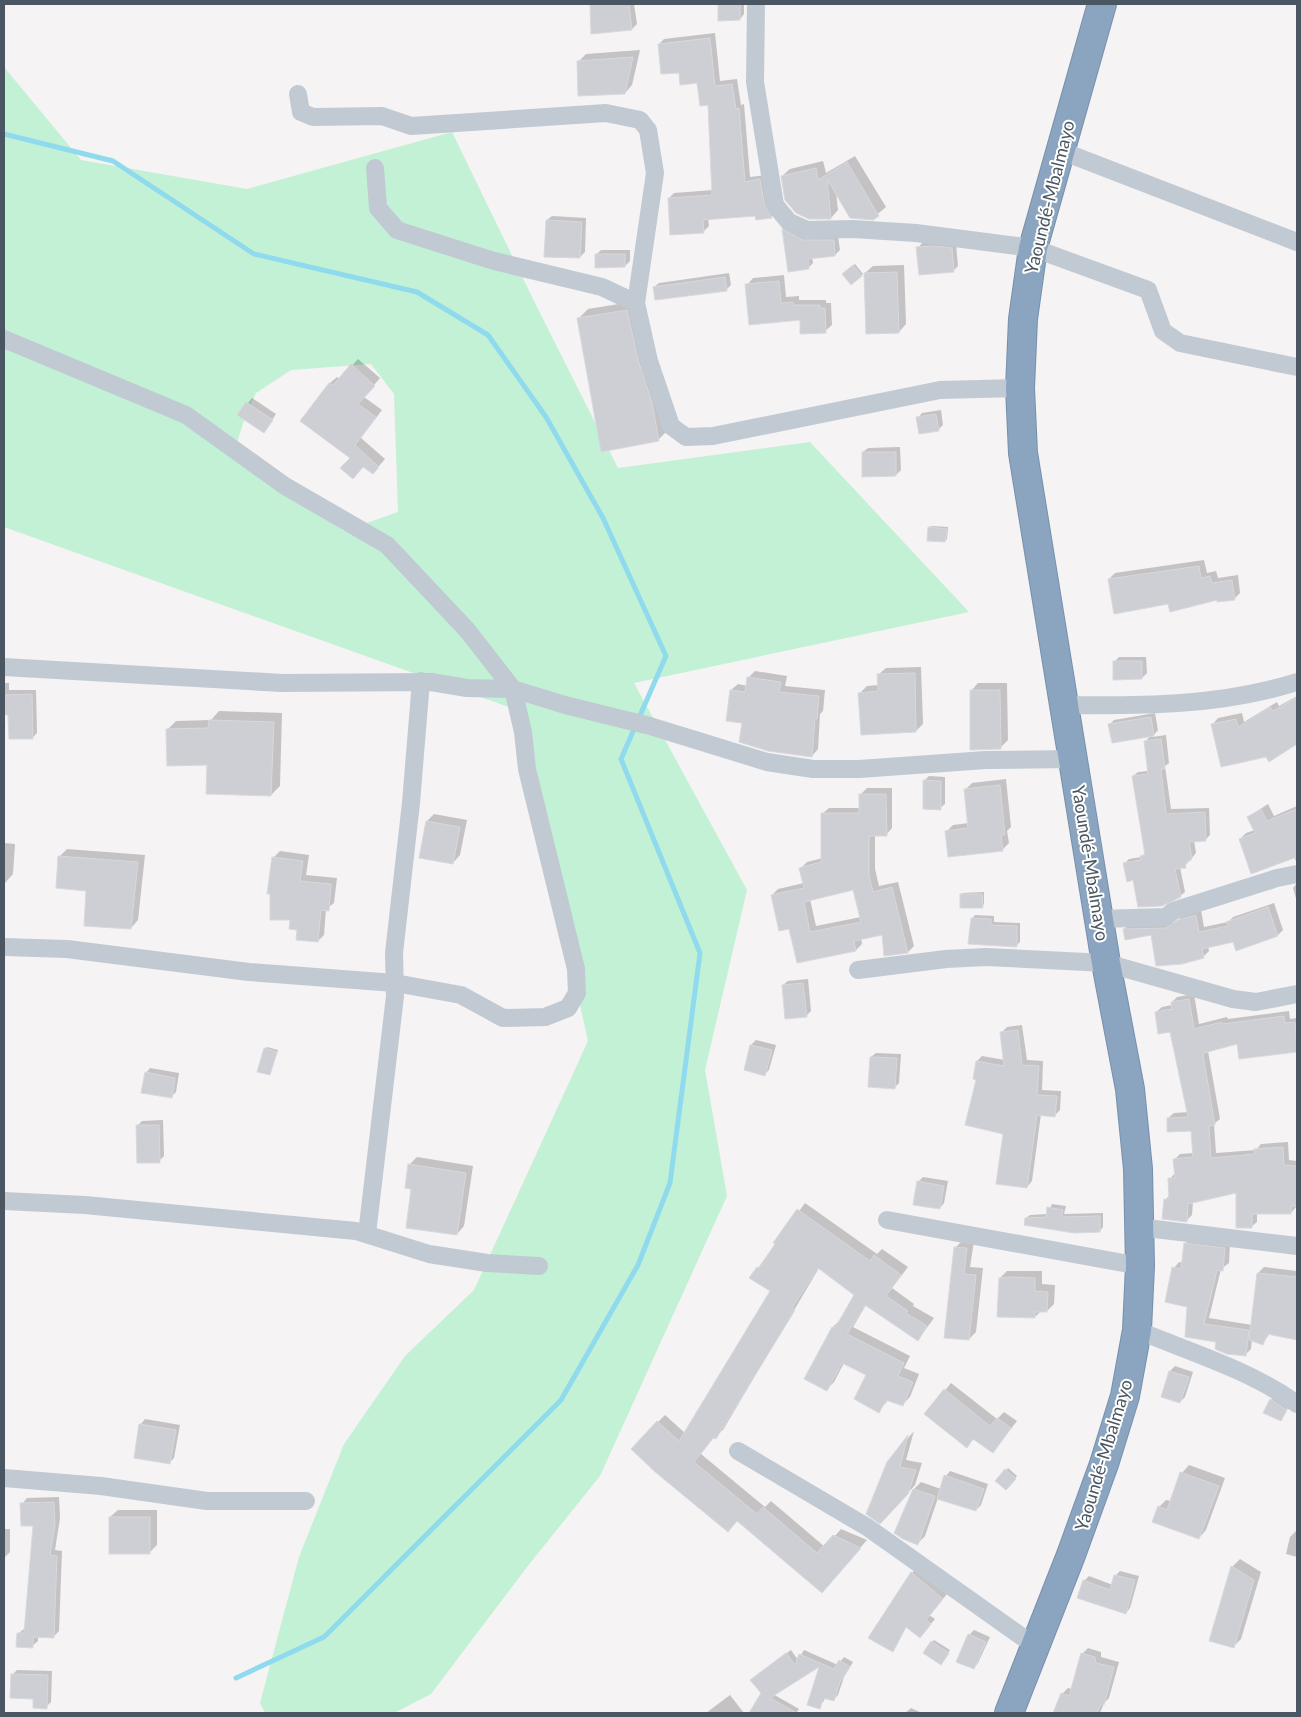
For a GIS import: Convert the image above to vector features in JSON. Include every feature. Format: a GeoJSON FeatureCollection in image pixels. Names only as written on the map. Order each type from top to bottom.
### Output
{"type":"FeatureCollection","features":[{"type":"Feature","properties":{"kind":"highway","name":"Yaoundé-Mbalmayo"},"geometry":{"type":"LineString","coordinates":[[1008,1713],[1104,1464],[1125,1396],[1137,1330],[1140,1266],[1138,1169],[1130,1089],[1106,963],[1023,453],[1020,388],[1023,319],[1033,248],[1059,150],[1102,4]]}},
{"type":"Feature","properties":{"kind":"street"},"geometry":{"type":"LineString","coordinates":[[756,4],[755,82],[775,205],[789,222],[807,230],[853,229],[916,233],[1033,248],[1148,290],[1163,331],[1180,343],[1297,367]]}},
{"type":"Feature","properties":{"kind":"street"},"geometry":{"type":"LineString","coordinates":[[298,94],[301,112],[313,117],[382,116],[411,126],[606,113],[640,120],[648,130],[654,173],[636,303],[649,362],[671,426],[686,437],[713,436],[940,390],[1020,388]]}},
{"type":"Feature","properties":{"kind":"street"},"geometry":{"type":"LineString","coordinates":[[1059,150],[1297,242]]}},
{"type":"Feature","properties":{"kind":"street"},"geometry":{"type":"LineString","coordinates":[[375,168],[378,208],[397,230],[494,261],[602,287],[636,303]]}},
{"type":"Feature","properties":{"kind":"street"},"geometry":{"type":"LineString","coordinates":[[4,339],[186,415],[285,486],[387,545],[467,630],[513,689],[523,732],[527,769],[576,970],[577,993],[568,1008],[545,1017],[503,1018],[461,995],[396,983],[249,972],[68,949],[4,947]]}},
{"type":"Feature","properties":{"kind":"street"},"geometry":{"type":"LineString","coordinates":[[4,667],[282,683],[421,682],[467,688],[513,689],[564,705],[650,726],[767,762],[813,769],[859,769],[986,760],[1074,758]]}},
{"type":"Feature","properties":{"kind":"street"},"geometry":{"type":"LineString","coordinates":[[367,1234],[396,983],[394,953],[411,803],[421,682]]}},
{"type":"Feature","properties":{"kind":"street"},"geometry":{"type":"LineString","coordinates":[[1063,706],[1152,706],[1201,702],[1266,692],[1297,682]]}},
{"type":"Feature","properties":{"kind":"street"},"geometry":{"type":"LineString","coordinates":[[1100,919],[1166,917],[1173,911],[1277,878],[1297,874]]}},
{"type":"Feature","properties":{"kind":"street"},"geometry":{"type":"LineString","coordinates":[[858,970],[946,959],[986,957],[1106,963],[1233,999],[1256,1002],[1297,994]]}},
{"type":"Feature","properties":{"kind":"street"},"geometry":{"type":"LineString","coordinates":[[4,1201],[85,1205],[356,1231],[429,1254],[486,1263],[539,1266]]}},
{"type":"Feature","properties":{"kind":"street"},"geometry":{"type":"LineString","coordinates":[[887,1220],[1140,1266]]}},
{"type":"Feature","properties":{"kind":"street"},"geometry":{"type":"LineString","coordinates":[[1138,1227],[1297,1246]]}},
{"type":"Feature","properties":{"kind":"street"},"geometry":{"type":"LineString","coordinates":[[1137,1330],[1244,1374],[1282,1393],[1297,1404]]}},
{"type":"Feature","properties":{"kind":"street"},"geometry":{"type":"LineString","coordinates":[[738,1451],[867,1527],[1035,1646]]}},
{"type":"Feature","properties":{"kind":"street"},"geometry":{"type":"LineString","coordinates":[[4,1478],[101,1486],[207,1502],[306,1501]]}},
{"type":"Feature","properties":{"kind":"green space"},"geometry":{"type":"Polygon","coordinates":[[[4,67],[81,160],[247,189],[452,132],[618,468],[810,442],[969,612],[634,683],[747,890],[705,1070],[727,1196],[600,1476],[527,1567],[431,1694],[394,1713],[265,1713],[260,1703],[299,1557],[344,1444],[405,1356],[474,1290],[588,1041],[514,709],[4,527],[4,67]],[[371,364],[291,370],[256,393],[245,417],[233,455],[344,531],[398,512],[394,394],[371,364]]]}},
{"type":"Feature","properties":{"kind":"building"},"geometry":{"type":"Polygon","coordinates":[[[590,4],[629,4],[632,30],[591,34],[590,4]]]}},
{"type":"Feature","properties":{"kind":"building"},"geometry":{"type":"Polygon","coordinates":[[[718,4],[740,4],[740,20],[718,21],[718,4]]]}},
{"type":"Feature","properties":{"kind":"building"},"geometry":{"type":"Polygon","coordinates":[[[710,38],[715,86],[732,84],[736,109],[739,108],[745,182],[760,179],[765,207],[772,218],[756,220],[755,216],[703,220],[704,233],[670,235],[668,198],[712,195],[708,105],[700,106],[697,83],[680,85],[679,73],[661,74],[658,44],[710,38]]]}},
{"type":"Feature","properties":{"kind":"building"},"geometry":{"type":"Polygon","coordinates":[[[633,57],[625,94],[578,96],[577,61],[633,57]]]}},
{"type":"Feature","properties":{"kind":"building"},"geometry":{"type":"Polygon","coordinates":[[[847,162],[879,216],[873,220],[850,218],[827,179],[831,219],[809,219],[796,213],[785,200],[781,176],[816,168],[818,180],[847,162]]]}},
{"type":"Feature","properties":{"kind":"building"},"geometry":{"type":"Polygon","coordinates":[[[546,220],[582,222],[580,258],[544,257],[546,220]]]}},
{"type":"Feature","properties":{"kind":"building"},"geometry":{"type":"Polygon","coordinates":[[[782,229],[803,240],[834,240],[835,256],[808,259],[809,269],[788,272],[782,229]]]}},
{"type":"Feature","properties":{"kind":"building"},"geometry":{"type":"Polygon","coordinates":[[[916,247],[952,248],[954,272],[919,275],[916,247]]]}},
{"type":"Feature","properties":{"kind":"building"},"geometry":{"type":"Polygon","coordinates":[[[595,254],[625,254],[625,267],[595,268],[595,254]]]}},
{"type":"Feature","properties":{"kind":"building"},"geometry":{"type":"Polygon","coordinates":[[[853,265],[862,276],[851,285],[842,274],[853,265]]]}},
{"type":"Feature","properties":{"kind":"building"},"geometry":{"type":"Polygon","coordinates":[[[897,272],[899,333],[866,334],[864,273],[897,272]]]}},
{"type":"Feature","properties":{"kind":"building"},"geometry":{"type":"Polygon","coordinates":[[[725,277],[727,291],[655,300],[653,287],[725,277]]]}},
{"type":"Feature","properties":{"kind":"building"},"geometry":{"type":"Polygon","coordinates":[[[779,281],[781,303],[793,302],[793,305],[820,305],[820,308],[825,308],[826,333],[800,334],[800,320],[749,325],[745,284],[779,281]]]}},
{"type":"Feature","properties":{"kind":"building"},"geometry":{"type":"Polygon","coordinates":[[[627,310],[639,363],[652,402],[659,441],[601,452],[577,318],[627,310]]]}},
{"type":"Feature","properties":{"kind":"building"},"geometry":{"type":"Polygon","coordinates":[[[351,364],[375,386],[358,404],[376,417],[355,445],[379,467],[373,474],[363,467],[353,479],[340,468],[350,458],[300,421],[329,383],[333,385],[351,364]]]}},
{"type":"Feature","properties":{"kind":"building"},"geometry":{"type":"Polygon","coordinates":[[[246,402],[273,420],[264,433],[237,415],[246,402]]]}},
{"type":"Feature","properties":{"kind":"building"},"geometry":{"type":"Polygon","coordinates":[[[936,414],[939,431],[919,434],[916,417],[936,414]]]}},
{"type":"Feature","properties":{"kind":"building"},"geometry":{"type":"Polygon","coordinates":[[[862,452],[896,452],[896,476],[862,477],[862,452]]]}},
{"type":"Feature","properties":{"kind":"building"},"geometry":{"type":"Polygon","coordinates":[[[928,527],[947,529],[945,542],[927,541],[928,527]]]}},
{"type":"Feature","properties":{"kind":"building"},"geometry":{"type":"Polygon","coordinates":[[[1199,566],[1201,578],[1210,576],[1212,583],[1232,580],[1235,600],[1217,602],[1217,600],[1170,612],[1168,604],[1114,614],[1108,579],[1199,566]]]}},
{"type":"Feature","properties":{"kind":"building"},"geometry":{"type":"Polygon","coordinates":[[[1113,661],[1142,661],[1142,679],[1113,680],[1113,661]]]}},
{"type":"Feature","properties":{"kind":"building"},"geometry":{"type":"Polygon","coordinates":[[[915,673],[916,732],[861,735],[858,693],[878,691],[877,674],[915,673]]]}},
{"type":"Feature","properties":{"kind":"building"},"geometry":{"type":"Polygon","coordinates":[[[747,677],[781,682],[779,692],[819,696],[812,757],[768,751],[739,742],[742,723],[726,721],[730,690],[745,692],[747,677]]]}},
{"type":"Feature","properties":{"kind":"building"},"geometry":{"type":"Polygon","coordinates":[[[970,690],[1000,690],[1001,749],[970,750],[970,690]]]}},
{"type":"Feature","properties":{"kind":"building"},"geometry":{"type":"Polygon","coordinates":[[[32,694],[33,739],[9,739],[8,715],[4,715],[4,695],[32,694]]]}},
{"type":"Feature","properties":{"kind":"building"},"geometry":{"type":"Polygon","coordinates":[[[1297,697],[1297,744],[1269,762],[1266,757],[1221,767],[1211,724],[1236,719],[1238,727],[1270,707],[1273,711],[1297,697]]]}},
{"type":"Feature","properties":{"kind":"building"},"geometry":{"type":"Polygon","coordinates":[[[1151,717],[1154,736],[1112,743],[1108,724],[1151,717]]]}},
{"type":"Feature","properties":{"kind":"building"},"geometry":{"type":"Polygon","coordinates":[[[209,720],[274,722],[271,796],[206,794],[207,765],[167,766],[166,729],[208,728],[209,720]]]}},
{"type":"Feature","properties":{"kind":"building"},"geometry":{"type":"Polygon","coordinates":[[[1161,739],[1165,769],[1161,769],[1166,814],[1205,812],[1206,841],[1189,842],[1192,859],[1185,864],[1186,868],[1175,869],[1181,897],[1162,906],[1138,907],[1133,880],[1127,882],[1123,863],[1141,860],[1140,856],[1145,855],[1132,776],[1148,774],[1144,741],[1161,739]]]}},
{"type":"Feature","properties":{"kind":"building"},"geometry":{"type":"Polygon","coordinates":[[[923,780],[941,781],[941,810],[923,809],[923,780]]]}},
{"type":"Feature","properties":{"kind":"building"},"geometry":{"type":"Polygon","coordinates":[[[1000,785],[1005,835],[1001,835],[1003,851],[948,857],[945,831],[968,828],[964,789],[1000,785]]]}},
{"type":"Feature","properties":{"kind":"building"},"geometry":{"type":"Polygon","coordinates":[[[859,794],[886,794],[887,836],[869,836],[869,876],[873,892],[892,887],[908,953],[884,956],[882,935],[854,941],[856,951],[797,963],[789,929],[779,931],[771,895],[804,888],[799,868],[821,862],[821,813],[859,813],[859,794]],[[853,890],[804,902],[810,932],[861,922],[853,890]]]}},
{"type":"Feature","properties":{"kind":"building"},"geometry":{"type":"Polygon","coordinates":[[[1261,809],[1267,821],[1297,809],[1297,857],[1251,874],[1239,839],[1255,833],[1247,817],[1261,809]]]}},
{"type":"Feature","properties":{"kind":"building"},"geometry":{"type":"Polygon","coordinates":[[[426,821],[460,827],[453,864],[419,858],[426,821]]]}},
{"type":"Feature","properties":{"kind":"building"},"geometry":{"type":"Polygon","coordinates":[[[58,856],[138,862],[131,929],[84,926],[86,891],[56,888],[58,856]]]}},
{"type":"Feature","properties":{"kind":"building"},"geometry":{"type":"Polygon","coordinates":[[[272,857],[303,861],[300,881],[331,884],[329,911],[321,910],[318,942],[296,940],[297,930],[289,929],[290,920],[270,920],[270,894],[267,894],[272,857]]]}},
{"type":"Feature","properties":{"kind":"building"},"geometry":{"type":"Polygon","coordinates":[[[960,894],[982,894],[983,908],[960,908],[960,894]]]}},
{"type":"Feature","properties":{"kind":"building"},"geometry":{"type":"Polygon","coordinates":[[[1268,907],[1278,936],[1236,951],[1233,942],[1202,949],[1204,958],[1182,964],[1156,966],[1151,935],[1125,940],[1123,929],[1166,928],[1178,920],[1196,915],[1199,932],[1228,926],[1226,922],[1268,907]]]}},
{"type":"Feature","properties":{"kind":"building"},"geometry":{"type":"Polygon","coordinates":[[[971,918],[991,919],[991,925],[1017,926],[1017,947],[968,944],[971,918]]]}},
{"type":"Feature","properties":{"kind":"building"},"geometry":{"type":"Polygon","coordinates":[[[803,983],[807,1017],[785,1019],[782,985],[803,983]]]}},
{"type":"Feature","properties":{"kind":"building"},"geometry":{"type":"Polygon","coordinates":[[[1189,999],[1194,1029],[1222,1022],[1222,1024],[1284,1016],[1285,1023],[1295,1022],[1297,1052],[1239,1059],[1237,1044],[1204,1053],[1203,1055],[1215,1125],[1209,1126],[1211,1158],[1255,1154],[1254,1149],[1283,1147],[1284,1165],[1297,1166],[1297,1206],[1291,1206],[1291,1214],[1252,1214],[1252,1228],[1236,1228],[1236,1193],[1188,1204],[1187,1222],[1162,1219],[1164,1199],[1169,1200],[1168,1178],[1175,1178],[1173,1159],[1193,1157],[1191,1131],[1167,1132],[1167,1118],[1188,1117],[1170,1032],[1158,1034],[1155,1012],[1172,1009],[1171,1002],[1189,999]]]}},
{"type":"Feature","properties":{"kind":"building"},"geometry":{"type":"Polygon","coordinates":[[[1018,1030],[1022,1065],[1039,1066],[1037,1095],[1057,1096],[1055,1117],[1037,1115],[1027,1188],[996,1184],[1003,1134],[965,1125],[976,1080],[973,1079],[976,1061],[1004,1066],[1000,1032],[1018,1030]]]}},
{"type":"Feature","properties":{"kind":"building"},"geometry":{"type":"Polygon","coordinates":[[[750,1045],[772,1050],[765,1076],[744,1070],[750,1045]]]}},
{"type":"Feature","properties":{"kind":"building"},"geometry":{"type":"Polygon","coordinates":[[[264,1048],[277,1052],[270,1075],[257,1072],[264,1048]]]}},
{"type":"Feature","properties":{"kind":"building"},"geometry":{"type":"Polygon","coordinates":[[[870,1057],[897,1058],[895,1089],[868,1087],[870,1057]]]}},
{"type":"Feature","properties":{"kind":"building"},"geometry":{"type":"Polygon","coordinates":[[[145,1072],[175,1078],[172,1098],[141,1093],[145,1072]]]}},
{"type":"Feature","properties":{"kind":"building"},"geometry":{"type":"Polygon","coordinates":[[[136,1125],[159,1125],[160,1163],[137,1163],[136,1125]]]}},
{"type":"Feature","properties":{"kind":"building"},"geometry":{"type":"Polygon","coordinates":[[[408,1164],[466,1173],[457,1235],[406,1228],[411,1189],[405,1188],[408,1164]]]}},
{"type":"Feature","properties":{"kind":"building"},"geometry":{"type":"Polygon","coordinates":[[[917,1181],[944,1186],[940,1209],[913,1205],[917,1181]]]}},
{"type":"Feature","properties":{"kind":"building"},"geometry":{"type":"Polygon","coordinates":[[[1047,1207],[1063,1210],[1062,1217],[1100,1216],[1100,1232],[1074,1233],[1024,1225],[1025,1218],[1046,1217],[1047,1207]]]}},
{"type":"Feature","properties":{"kind":"building"},"geometry":{"type":"Polygon","coordinates":[[[797,1209],[870,1261],[874,1255],[901,1275],[886,1296],[908,1311],[906,1313],[927,1326],[918,1341],[865,1305],[847,1334],[904,1363],[898,1376],[913,1382],[903,1406],[886,1400],[879,1413],[854,1399],[866,1375],[842,1363],[827,1391],[804,1379],[832,1327],[835,1328],[854,1295],[818,1268],[792,1308],[795,1310],[716,1439],[713,1438],[694,1462],[757,1514],[763,1507],[817,1553],[833,1535],[861,1548],[822,1593],[737,1521],[728,1532],[654,1471],[631,1449],[657,1421],[679,1441],[770,1291],[749,1278],[757,1267],[759,1268],[775,1244],[773,1243],[797,1209]]]}},
{"type":"Feature","properties":{"kind":"building"},"geometry":{"type":"Polygon","coordinates":[[[1184,1243],[1225,1248],[1223,1271],[1217,1270],[1204,1324],[1249,1330],[1246,1356],[1227,1354],[1215,1349],[1216,1342],[1185,1337],[1187,1307],[1165,1302],[1172,1267],[1181,1269],[1184,1243]]]}},
{"type":"Feature","properties":{"kind":"building"},"geometry":{"type":"Polygon","coordinates":[[[954,1247],[967,1248],[964,1274],[976,1275],[969,1340],[944,1338],[954,1247]]]}},
{"type":"Feature","properties":{"kind":"building"},"geometry":{"type":"Polygon","coordinates":[[[1257,1273],[1297,1277],[1297,1340],[1267,1334],[1263,1345],[1249,1340],[1257,1273]]]}},
{"type":"Feature","properties":{"kind":"building"},"geometry":{"type":"Polygon","coordinates":[[[999,1278],[1035,1278],[1035,1291],[1048,1292],[1047,1312],[1035,1312],[1035,1318],[997,1317],[999,1278]]]}},
{"type":"Feature","properties":{"kind":"building"},"geometry":{"type":"Polygon","coordinates":[[[1169,1371],[1189,1377],[1180,1403],[1161,1397],[1169,1371]]]}},
{"type":"Feature","properties":{"kind":"building"},"geometry":{"type":"Polygon","coordinates":[[[944,1389],[990,1426],[997,1418],[1011,1428],[993,1453],[973,1439],[967,1448],[924,1414],[944,1389]]]}},
{"type":"Feature","properties":{"kind":"building"},"geometry":{"type":"Polygon","coordinates":[[[1270,1399],[1287,1410],[1281,1421],[1263,1413],[1270,1399]]]}},
{"type":"Feature","properties":{"kind":"building"},"geometry":{"type":"Polygon","coordinates":[[[139,1424],[176,1430],[170,1464],[134,1458],[139,1424]]]}},
{"type":"Feature","properties":{"kind":"building"},"geometry":{"type":"Polygon","coordinates":[[[908,1435],[900,1467],[916,1470],[908,1494],[880,1524],[866,1514],[887,1462],[908,1435]]]}},
{"type":"Feature","properties":{"kind":"building"},"geometry":{"type":"Polygon","coordinates":[[[1005,1469],[1016,1479],[1006,1490],[995,1481],[1005,1469]]]}},
{"type":"Feature","properties":{"kind":"building"},"geometry":{"type":"Polygon","coordinates":[[[1180,1472],[1219,1486],[1199,1539],[1152,1522],[1158,1506],[1167,1510],[1180,1472]]]}},
{"type":"Feature","properties":{"kind":"building"},"geometry":{"type":"Polygon","coordinates":[[[944,1475],[984,1489],[976,1511],[937,1499],[944,1475]]]}},
{"type":"Feature","properties":{"kind":"building"},"geometry":{"type":"Polygon","coordinates":[[[913,1489],[935,1496],[918,1545],[894,1533],[913,1489]]]}},
{"type":"Feature","properties":{"kind":"building"},"geometry":{"type":"Polygon","coordinates":[[[54,1502],[55,1525],[50,1555],[57,1556],[54,1638],[33,1637],[33,1648],[16,1647],[17,1633],[24,1633],[33,1526],[21,1526],[20,1503],[54,1502]]]}},
{"type":"Feature","properties":{"kind":"building"},"geometry":{"type":"Polygon","coordinates":[[[109,1517],[150,1517],[150,1554],[109,1554],[109,1517]]]}},
{"type":"Feature","properties":{"kind":"building"},"geometry":{"type":"Polygon","coordinates":[[[1231,1566],[1254,1580],[1234,1648],[1209,1641],[1231,1566]]]}},
{"type":"Feature","properties":{"kind":"building"},"geometry":{"type":"Polygon","coordinates":[[[911,1572],[943,1599],[926,1620],[931,1624],[920,1638],[906,1627],[893,1652],[868,1638],[911,1572]]]}},
{"type":"Feature","properties":{"kind":"building"},"geometry":{"type":"Polygon","coordinates":[[[1114,1575],[1135,1580],[1126,1614],[1077,1598],[1083,1580],[1110,1590],[1114,1575]]]}},
{"type":"Feature","properties":{"kind":"building"},"geometry":{"type":"Polygon","coordinates":[[[968,1634],[986,1642],[974,1669],[956,1662],[968,1634]]]}},
{"type":"Feature","properties":{"kind":"building"},"geometry":{"type":"Polygon","coordinates":[[[931,1641],[949,1653],[941,1665],[923,1653],[931,1641]]]}},
{"type":"Feature","properties":{"kind":"building"},"geometry":{"type":"Polygon","coordinates":[[[786,1653],[795,1665],[799,1654],[834,1669],[839,1660],[850,1667],[840,1682],[834,1701],[823,1698],[820,1709],[807,1705],[819,1667],[770,1698],[797,1713],[749,1713],[761,1693],[750,1680],[786,1653]]]}},
{"type":"Feature","properties":{"kind":"building"},"geometry":{"type":"Polygon","coordinates":[[[1081,1653],[1095,1657],[1096,1663],[1114,1667],[1104,1705],[1101,1704],[1097,1713],[1053,1713],[1061,1693],[1069,1696],[1081,1653]]]}},
{"type":"Feature","properties":{"kind":"building"},"geometry":{"type":"Polygon","coordinates":[[[11,1674],[48,1675],[47,1709],[33,1708],[33,1699],[10,1698],[11,1674]]]}},
{"type":"Feature","properties":{"kind":"waterway"},"geometry":{"type":"LineString","coordinates":[[4,134],[113,161],[254,254],[417,292],[488,335],[546,417],[603,518],[666,656],[621,759],[700,953],[670,1183],[638,1265],[561,1400],[324,1637],[236,1678]]}}]}
